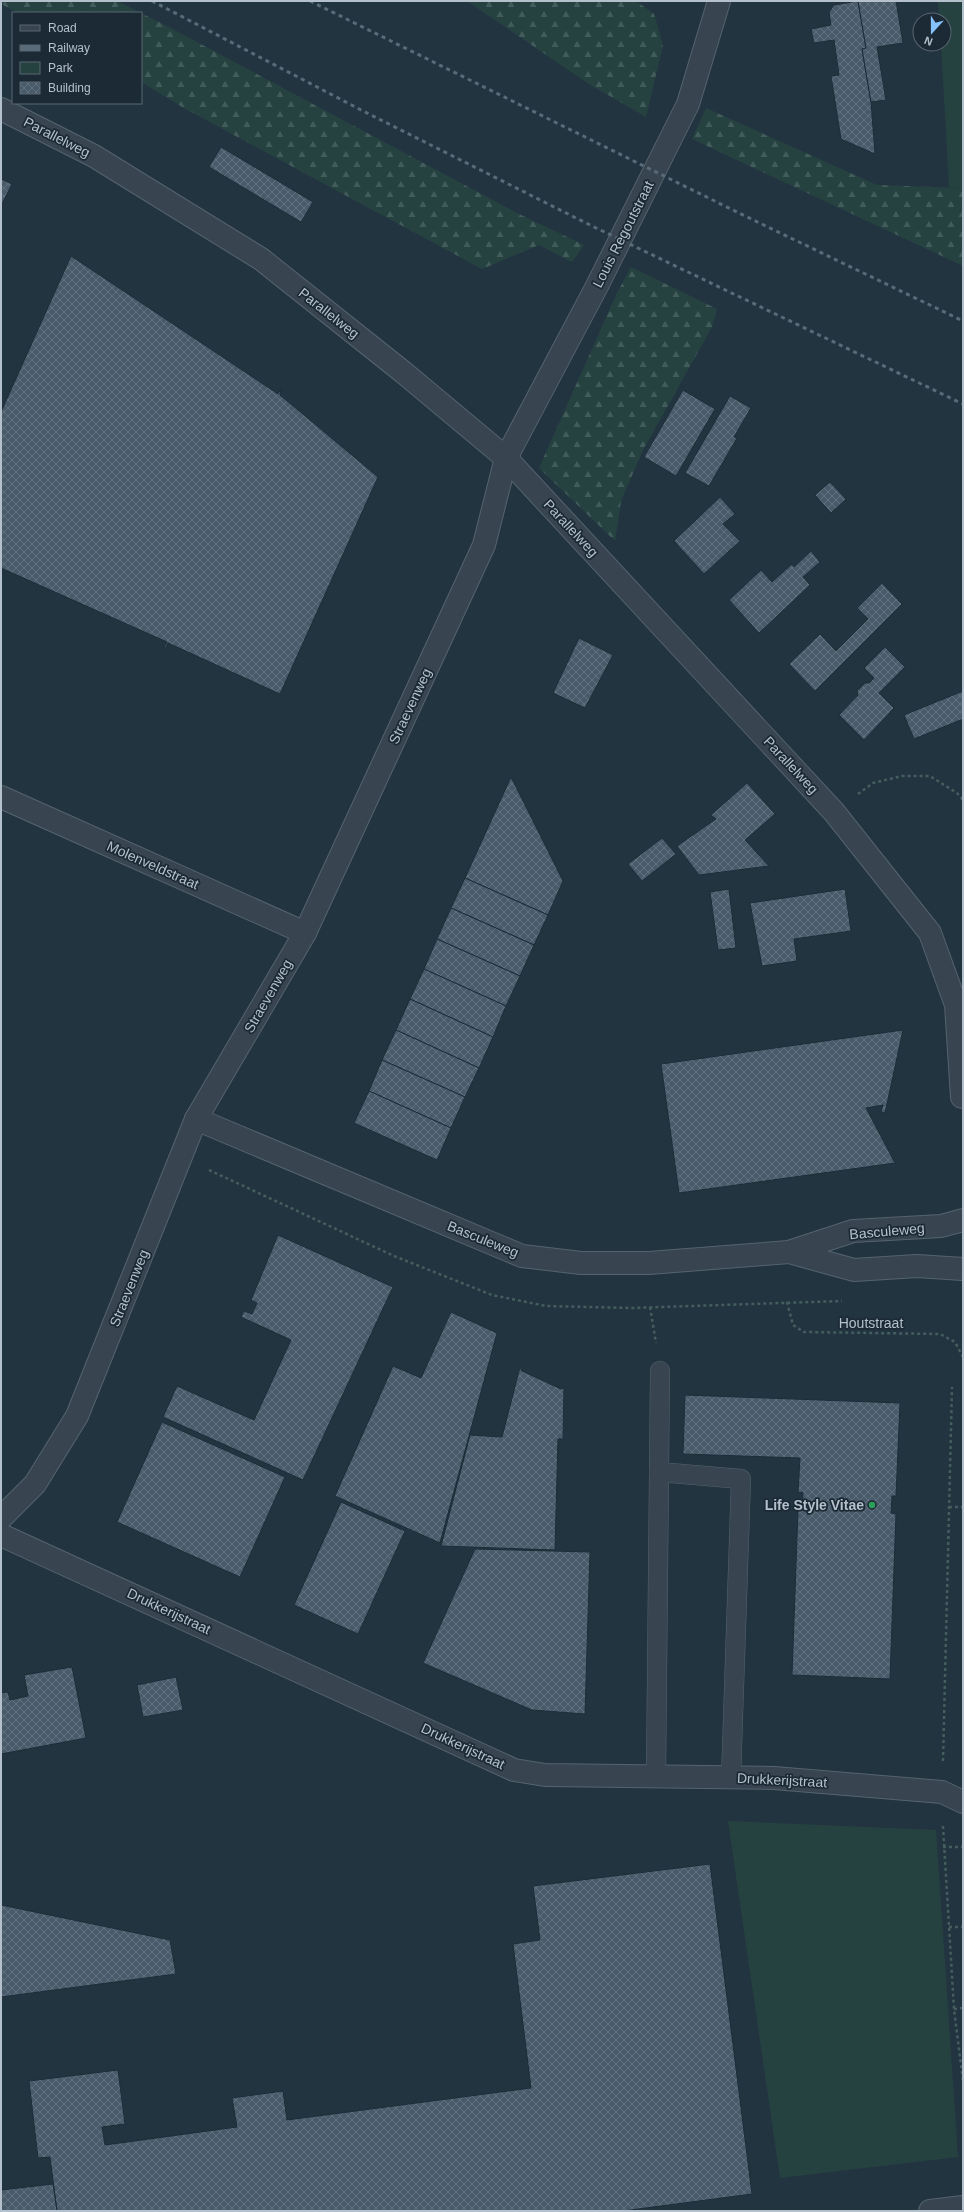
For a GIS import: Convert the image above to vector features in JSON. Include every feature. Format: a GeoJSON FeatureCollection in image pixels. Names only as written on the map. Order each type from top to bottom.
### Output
{"type":"FeatureCollection","features":[{"type":"Feature","properties":{"kind":"street","name":"Louis Regoutstraat"},"geometry":{"type":"LineString","coordinates":[[506,458],[597,286],[688,104],[718,1]]}},
{"type":"Feature","properties":{"kind":"street","name":"Parallelweg"},"geometry":{"type":"LineString","coordinates":[[1,109],[94,156],[261,259],[403,372],[506,458],[834,812],[930,933],[956,1005],[962,1097]]}},
{"type":"Feature","properties":{"kind":"street","name":"Straevenweg"},"geometry":{"type":"LineString","coordinates":[[1,1518],[35,1484],[77,1416],[196,1119],[305,933],[484,545],[506,458]]}},
{"type":"Feature","properties":{"kind":"street","name":"Molenveldstraat"},"geometry":{"type":"LineString","coordinates":[[1,797],[305,933]]}},
{"type":"Feature","properties":{"kind":"street","name":"Basculeweg"},"geometry":{"type":"LineString","coordinates":[[196,1119],[522,1256],[581,1263],[649,1263],[789,1252],[853,1231],[941,1226],[963,1220]]}},
{"type":"Feature","properties":{"kind":"street","name":"Basculeweg"},"geometry":{"type":"LineString","coordinates":[[789,1252],[854,1270],[917,1266],[963,1269]]}},
{"type":"Feature","properties":{"kind":"street","name":"Drukkerijstraat"},"geometry":{"type":"LineString","coordinates":[[1,1534],[514,1770],[545,1775],[774,1778],[942,1792],[963,1802]]}},
{"type":"Feature","properties":{"kind":"street"},"geometry":{"type":"LineString","coordinates":[[930,2211],[963,2207]]}},
{"type":"Feature","properties":{"kind":"lane"},"geometry":{"type":"LineString","coordinates":[[656,1777],[660,1371]]}},
{"type":"Feature","properties":{"kind":"lane"},"geometry":{"type":"LineString","coordinates":[[659,1472],[741,1479],[731,1778]]}},
{"type":"Feature","properties":{"kind":"path"},"geometry":{"type":"LineString","coordinates":[[834,812],[873,783],[902,776],[930,776],[957,793],[963,800]]}},
{"type":"Feature","properties":{"kind":"path","name":"Houtstraat"},"geometry":{"type":"LineString","coordinates":[[787,1302],[793,1325],[804,1332],[940,1334],[955,1342],[963,1357]]}},
{"type":"Feature","properties":{"kind":"path"},"geometry":{"type":"LineString","coordinates":[[650,1307],[660,1371]]}},
{"type":"Feature","properties":{"kind":"path"},"geometry":{"type":"LineString","coordinates":[[952,1387],[942,1792],[943,1847],[954,2009],[963,2080]]}},
{"type":"Feature","properties":{"kind":"path"},"geometry":{"type":"LineString","coordinates":[[949,1508],[963,1507]]}},
{"type":"Feature","properties":{"kind":"path"},"geometry":{"type":"LineString","coordinates":[[943,1847],[963,1847]]}},
{"type":"Feature","properties":{"kind":"path"},"geometry":{"type":"LineString","coordinates":[[949,1927],[963,1927]]}},
{"type":"Feature","properties":{"kind":"path"},"geometry":{"type":"LineString","coordinates":[[954,2009],[963,2008]]}},
{"type":"Feature","properties":{"kind":"green space"},"geometry":{"type":"Polygon","coordinates":[[[1,1],[117,1],[139,12],[16,12],[1,4],[1,1]]]}},
{"type":"Feature","properties":{"kind":"green space"},"geometry":{"type":"Polygon","coordinates":[[[467,1],[636,1],[654,14],[663,45],[646,117],[589,84],[467,1]]]}},
{"type":"Feature","properties":{"kind":"green space"},"geometry":{"type":"Polygon","coordinates":[[[938,1],[963,1],[963,188],[949,187],[941,52],[952,52],[952,12],[939,12],[938,1]]]}},
{"type":"Feature","properties":{"kind":"green space"},"geometry":{"type":"Polygon","coordinates":[[[142,14],[517,213],[584,245],[572,262],[539,245],[482,269],[182,107],[142,83],[142,14]]]}},
{"type":"Feature","properties":{"kind":"green space"},"geometry":{"type":"Polygon","coordinates":[[[706,108],[877,185],[963,188],[963,266],[692,139],[706,108]]]}},
{"type":"Feature","properties":{"kind":"green space"},"geometry":{"type":"Polygon","coordinates":[[[631,267],[717,309],[712,327],[643,450],[621,501],[615,541],[539,468],[617,293],[631,267]]]}},
{"type":"Feature","properties":{"kind":"green space"},"geometry":{"type":"Polygon","coordinates":[[[728,1821],[936,1830],[958,2157],[780,2178],[728,1821]]]}},
{"type":"Feature","properties":{"kind":"building"},"geometry":{"type":"Polygon","coordinates":[[[858,1],[866,48],[862,49],[871,102],[875,154],[841,139],[831,76],[839,75],[834,40],[814,43],[811,29],[831,25],[829,12],[834,5],[858,1]]]}},
{"type":"Feature","properties":{"kind":"building"},"geometry":{"type":"Polygon","coordinates":[[[858,1],[896,1],[903,43],[877,47],[886,100],[871,102],[862,49],[866,48],[858,1]]]}},
{"type":"Feature","properties":{"kind":"building"},"geometry":{"type":"Polygon","coordinates":[[[221,147],[313,202],[301,222],[209,167],[221,147]]]}},
{"type":"Feature","properties":{"kind":"building"},"geometry":{"type":"Polygon","coordinates":[[[1,179],[12,184],[1,206],[1,179]]]}},
{"type":"Feature","properties":{"kind":"building"},"geometry":{"type":"Polygon","coordinates":[[[71,256],[278,394],[281,389],[280,395],[378,477],[280,694],[168,643],[166,648],[164,648],[167,642],[1,568],[1,412],[71,256]]]}},
{"type":"Feature","properties":{"kind":"building"},"geometry":{"type":"Polygon","coordinates":[[[683,390],[715,409],[676,476],[644,457],[683,390]]]}},
{"type":"Feature","properties":{"kind":"building"},"geometry":{"type":"Polygon","coordinates":[[[730,396],[751,408],[734,437],[737,438],[709,486],[685,473],[730,396]]]}},
{"type":"Feature","properties":{"kind":"building"},"geometry":{"type":"Polygon","coordinates":[[[830,482],[846,499],[831,513],[815,495],[830,482]]]}},
{"type":"Feature","properties":{"kind":"building"},"geometry":{"type":"Polygon","coordinates":[[[720,497],[735,514],[723,524],[740,541],[704,574],[674,541],[720,497]]]}},
{"type":"Feature","properties":{"kind":"building"},"geometry":{"type":"Polygon","coordinates":[[[811,551],[820,562],[803,577],[810,585],[759,633],[729,600],[761,570],[772,582],[792,564],[794,567],[811,551]]]}},
{"type":"Feature","properties":{"kind":"building"},"geometry":{"type":"Polygon","coordinates":[[[882,583],[902,604],[815,691],[789,664],[820,634],[836,651],[868,619],[857,608],[882,583]]]}},
{"type":"Feature","properties":{"kind":"building"},"geometry":{"type":"Polygon","coordinates":[[[579,638],[613,655],[585,708],[553,693],[579,638]]]}},
{"type":"Feature","properties":{"kind":"building"},"geometry":{"type":"Polygon","coordinates":[[[885,647],[905,667],[879,693],[894,708],[864,740],[839,715],[858,695],[857,691],[865,683],[869,683],[874,678],[864,668],[885,647]]]}},
{"type":"Feature","properties":{"kind":"building"},"geometry":{"type":"Polygon","coordinates":[[[963,691],[963,719],[914,739],[904,715],[963,691]]]}},
{"type":"Feature","properties":{"kind":"building"},"geometry":{"type":"Polygon","coordinates":[[[511,777],[563,881],[548,915],[465,878],[511,777]]]}},
{"type":"Feature","properties":{"kind":"building"},"geometry":{"type":"Polygon","coordinates":[[[747,783],[775,814],[745,840],[769,866],[699,875],[677,846],[716,819],[711,815],[747,783]]]}},
{"type":"Feature","properties":{"kind":"building"},"geometry":{"type":"Polygon","coordinates":[[[662,838],[676,854],[642,881],[628,864],[662,838]]]}},
{"type":"Feature","properties":{"kind":"building"},"geometry":{"type":"Polygon","coordinates":[[[465,878],[548,915],[534,945],[451,908],[465,878]]]}},
{"type":"Feature","properties":{"kind":"building"},"geometry":{"type":"Polygon","coordinates":[[[729,889],[736,948],[718,950],[710,892],[729,889]]]}},
{"type":"Feature","properties":{"kind":"building"},"geometry":{"type":"Polygon","coordinates":[[[845,889],[851,931],[794,939],[797,961],[762,966],[750,903],[845,889]]]}},
{"type":"Feature","properties":{"kind":"building"},"geometry":{"type":"Polygon","coordinates":[[[451,908],[534,945],[520,976],[437,939],[451,908]]]}},
{"type":"Feature","properties":{"kind":"building"},"geometry":{"type":"Polygon","coordinates":[[[437,939],[520,976],[506,1006],[424,969],[437,939]]]}},
{"type":"Feature","properties":{"kind":"building"},"geometry":{"type":"Polygon","coordinates":[[[424,969],[506,1006],[493,1037],[410,999],[424,969]]]}},
{"type":"Feature","properties":{"kind":"building"},"geometry":{"type":"Polygon","coordinates":[[[410,999],[493,1037],[479,1068],[396,1030],[410,999]]]}},
{"type":"Feature","properties":{"kind":"building"},"geometry":{"type":"Polygon","coordinates":[[[396,1030],[479,1068],[465,1097],[382,1060],[396,1030]]]}},
{"type":"Feature","properties":{"kind":"building"},"geometry":{"type":"Polygon","coordinates":[[[903,1030],[885,1113],[881,1112],[883,1105],[866,1108],[895,1163],[679,1193],[661,1064],[903,1030]]]}},
{"type":"Feature","properties":{"kind":"building"},"geometry":{"type":"Polygon","coordinates":[[[382,1060],[465,1097],[451,1128],[369,1091],[382,1060]]]}},
{"type":"Feature","properties":{"kind":"building"},"geometry":{"type":"Polygon","coordinates":[[[369,1091],[451,1128],[437,1160],[354,1123],[369,1091]]]}},
{"type":"Feature","properties":{"kind":"building"},"geometry":{"type":"Polygon","coordinates":[[[278,1235],[393,1287],[303,1480],[163,1417],[177,1386],[254,1420],[291,1340],[241,1317],[244,1311],[252,1314],[257,1303],[251,1300],[278,1235]]]}},
{"type":"Feature","properties":{"kind":"building"},"geometry":{"type":"Polygon","coordinates":[[[451,1312],[497,1333],[440,1543],[335,1496],[393,1366],[421,1378],[451,1312]]]}},
{"type":"Feature","properties":{"kind":"building"},"geometry":{"type":"Polygon","coordinates":[[[520,1367],[522,1371],[561,1389],[564,1388],[563,1439],[558,1439],[555,1550],[441,1546],[470,1435],[502,1437],[520,1367]]]}},
{"type":"Feature","properties":{"kind":"building"},"geometry":{"type":"Polygon","coordinates":[[[685,1395],[900,1403],[896,1496],[892,1496],[891,1513],[896,1514],[890,1679],[792,1675],[798,1510],[802,1510],[803,1492],[798,1493],[800,1458],[683,1454],[685,1395]]]}},
{"type":"Feature","properties":{"kind":"building"},"geometry":{"type":"Polygon","coordinates":[[[162,1422],[285,1477],[240,1577],[117,1522],[162,1422]]]}},
{"type":"Feature","properties":{"kind":"building"},"geometry":{"type":"Polygon","coordinates":[[[341,1502],[405,1531],[358,1634],[294,1605],[341,1502]]]}},
{"type":"Feature","properties":{"kind":"building"},"geometry":{"type":"Polygon","coordinates":[[[475,1549],[590,1552],[585,1714],[532,1710],[423,1663],[475,1549]]]}},
{"type":"Feature","properties":{"kind":"building"},"geometry":{"type":"Polygon","coordinates":[[[72,1667],[86,1738],[1,1754],[1,1693],[8,1692],[10,1700],[28,1696],[24,1675],[72,1667]]]}},
{"type":"Feature","properties":{"kind":"building"},"geometry":{"type":"Polygon","coordinates":[[[176,1677],[183,1710],[143,1717],[137,1685],[176,1677]]]}},
{"type":"Feature","properties":{"kind":"building"},"geometry":{"type":"Polygon","coordinates":[[[710,1864],[752,2194],[623,2211],[57,2211],[50,2157],[38,2158],[29,2081],[118,2070],[125,2124],[102,2127],[105,2145],[237,2127],[232,2098],[283,2091],[287,2120],[531,2088],[513,1944],[540,1940],[533,1886],[710,1864]]]}},
{"type":"Feature","properties":{"kind":"building"},"geometry":{"type":"Polygon","coordinates":[[[1,1905],[170,1940],[176,1974],[1,1997],[1,1905]]]}},
{"type":"Feature","properties":{"kind":"building"},"geometry":{"type":"Polygon","coordinates":[[[53,2184],[57,2211],[1,2211],[1,2190],[53,2184]]]}},
{"type":"Feature","properties":{"kind":"railway"},"geometry":{"type":"LineString","coordinates":[[152,1],[365,112],[592,226],[963,404]]}},
{"type":"Feature","properties":{"kind":"railway"},"geometry":{"type":"LineString","coordinates":[[310,1],[745,216],[963,321]]}},
{"type":"Feature","properties":{"kind":"place","name":"Life Style Vitae"},"geometry":{"type":"Point","coordinates":[872,1505]}}]}
